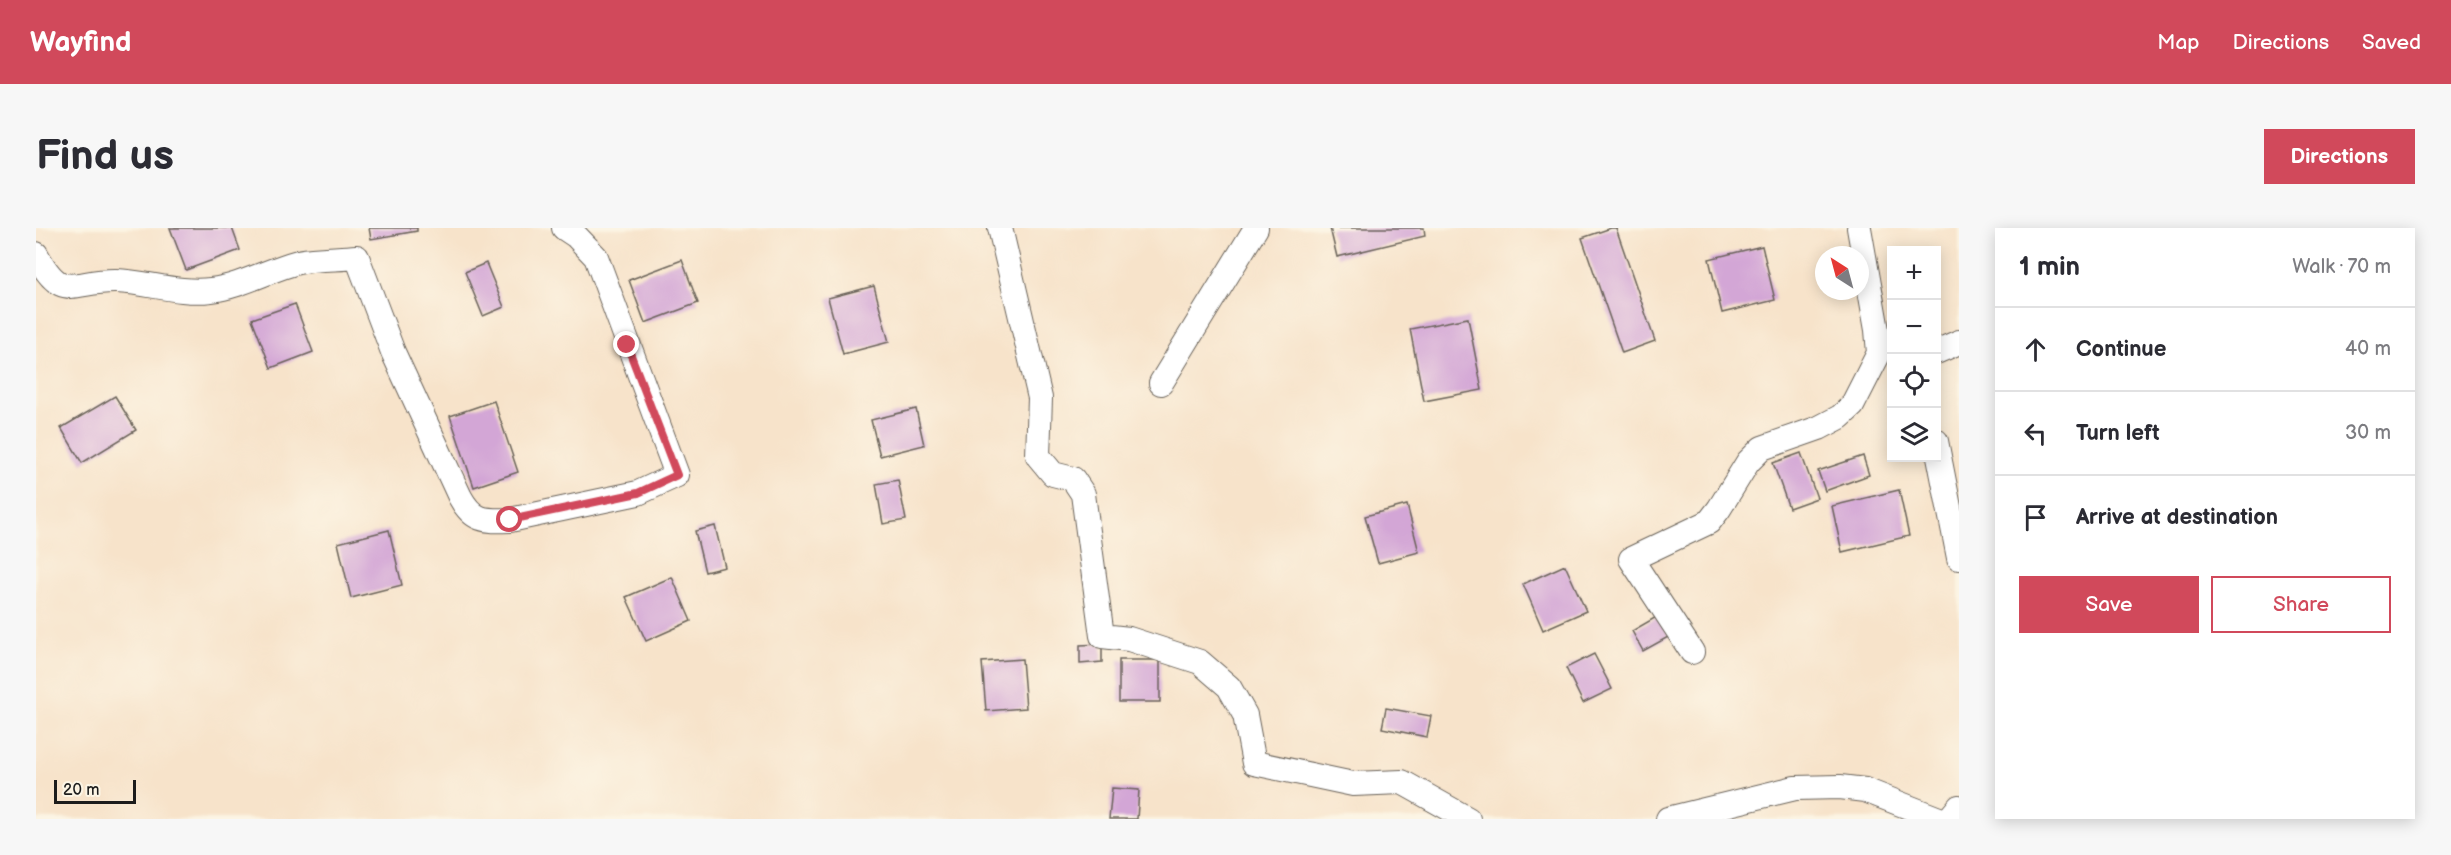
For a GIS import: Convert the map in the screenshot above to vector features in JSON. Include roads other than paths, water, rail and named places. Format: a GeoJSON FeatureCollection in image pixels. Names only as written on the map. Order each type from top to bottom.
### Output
{"type":"FeatureCollection","features":[{"type":"Feature","properties":{"kind":"street"},"geometry":{"type":"LineString","coordinates":[[36,254],[48,276],[67,287],[114,281],[173,289],[210,290],[248,282],[298,262],[357,257],[393,352],[467,511],[479,519],[493,521],[510,520],[638,493],[677,475],[596,257],[576,236],[564,228]]}},
{"type":"Feature","properties":{"kind":"street"},"geometry":{"type":"LineString","coordinates":[[1000,228],[1040,398],[1038,456],[1053,474],[1073,479],[1083,494],[1102,636],[1129,639],[1200,662],[1229,687],[1245,715],[1254,763],[1353,784],[1402,782],[1468,819]]}},
{"type":"Feature","properties":{"kind":"street"},"geometry":{"type":"LineString","coordinates":[[1161,383],[1256,228]]}},
{"type":"Feature","properties":{"kind":"street"},"geometry":{"type":"LineString","coordinates":[[1692,652],[1631,559],[1709,522],[1748,462],[1762,448],[1819,428],[1840,417],[1852,405],[1887,358],[1877,330],[1859,228]]}},
{"type":"Feature","properties":{"kind":"street"},"geometry":{"type":"LineString","coordinates":[[1941,349],[1959,342]]}},
{"type":"Feature","properties":{"kind":"street"},"geometry":{"type":"LineString","coordinates":[[1940,462],[1959,558]]}},
{"type":"Feature","properties":{"kind":"street"},"geometry":{"type":"LineString","coordinates":[[1668,819],[1795,788],[1865,790],[1939,819]]}},
{"type":"Feature","properties":{"kind":"street"},"geometry":{"type":"LineString","coordinates":[[1949,819],[1959,807]]}}]}
